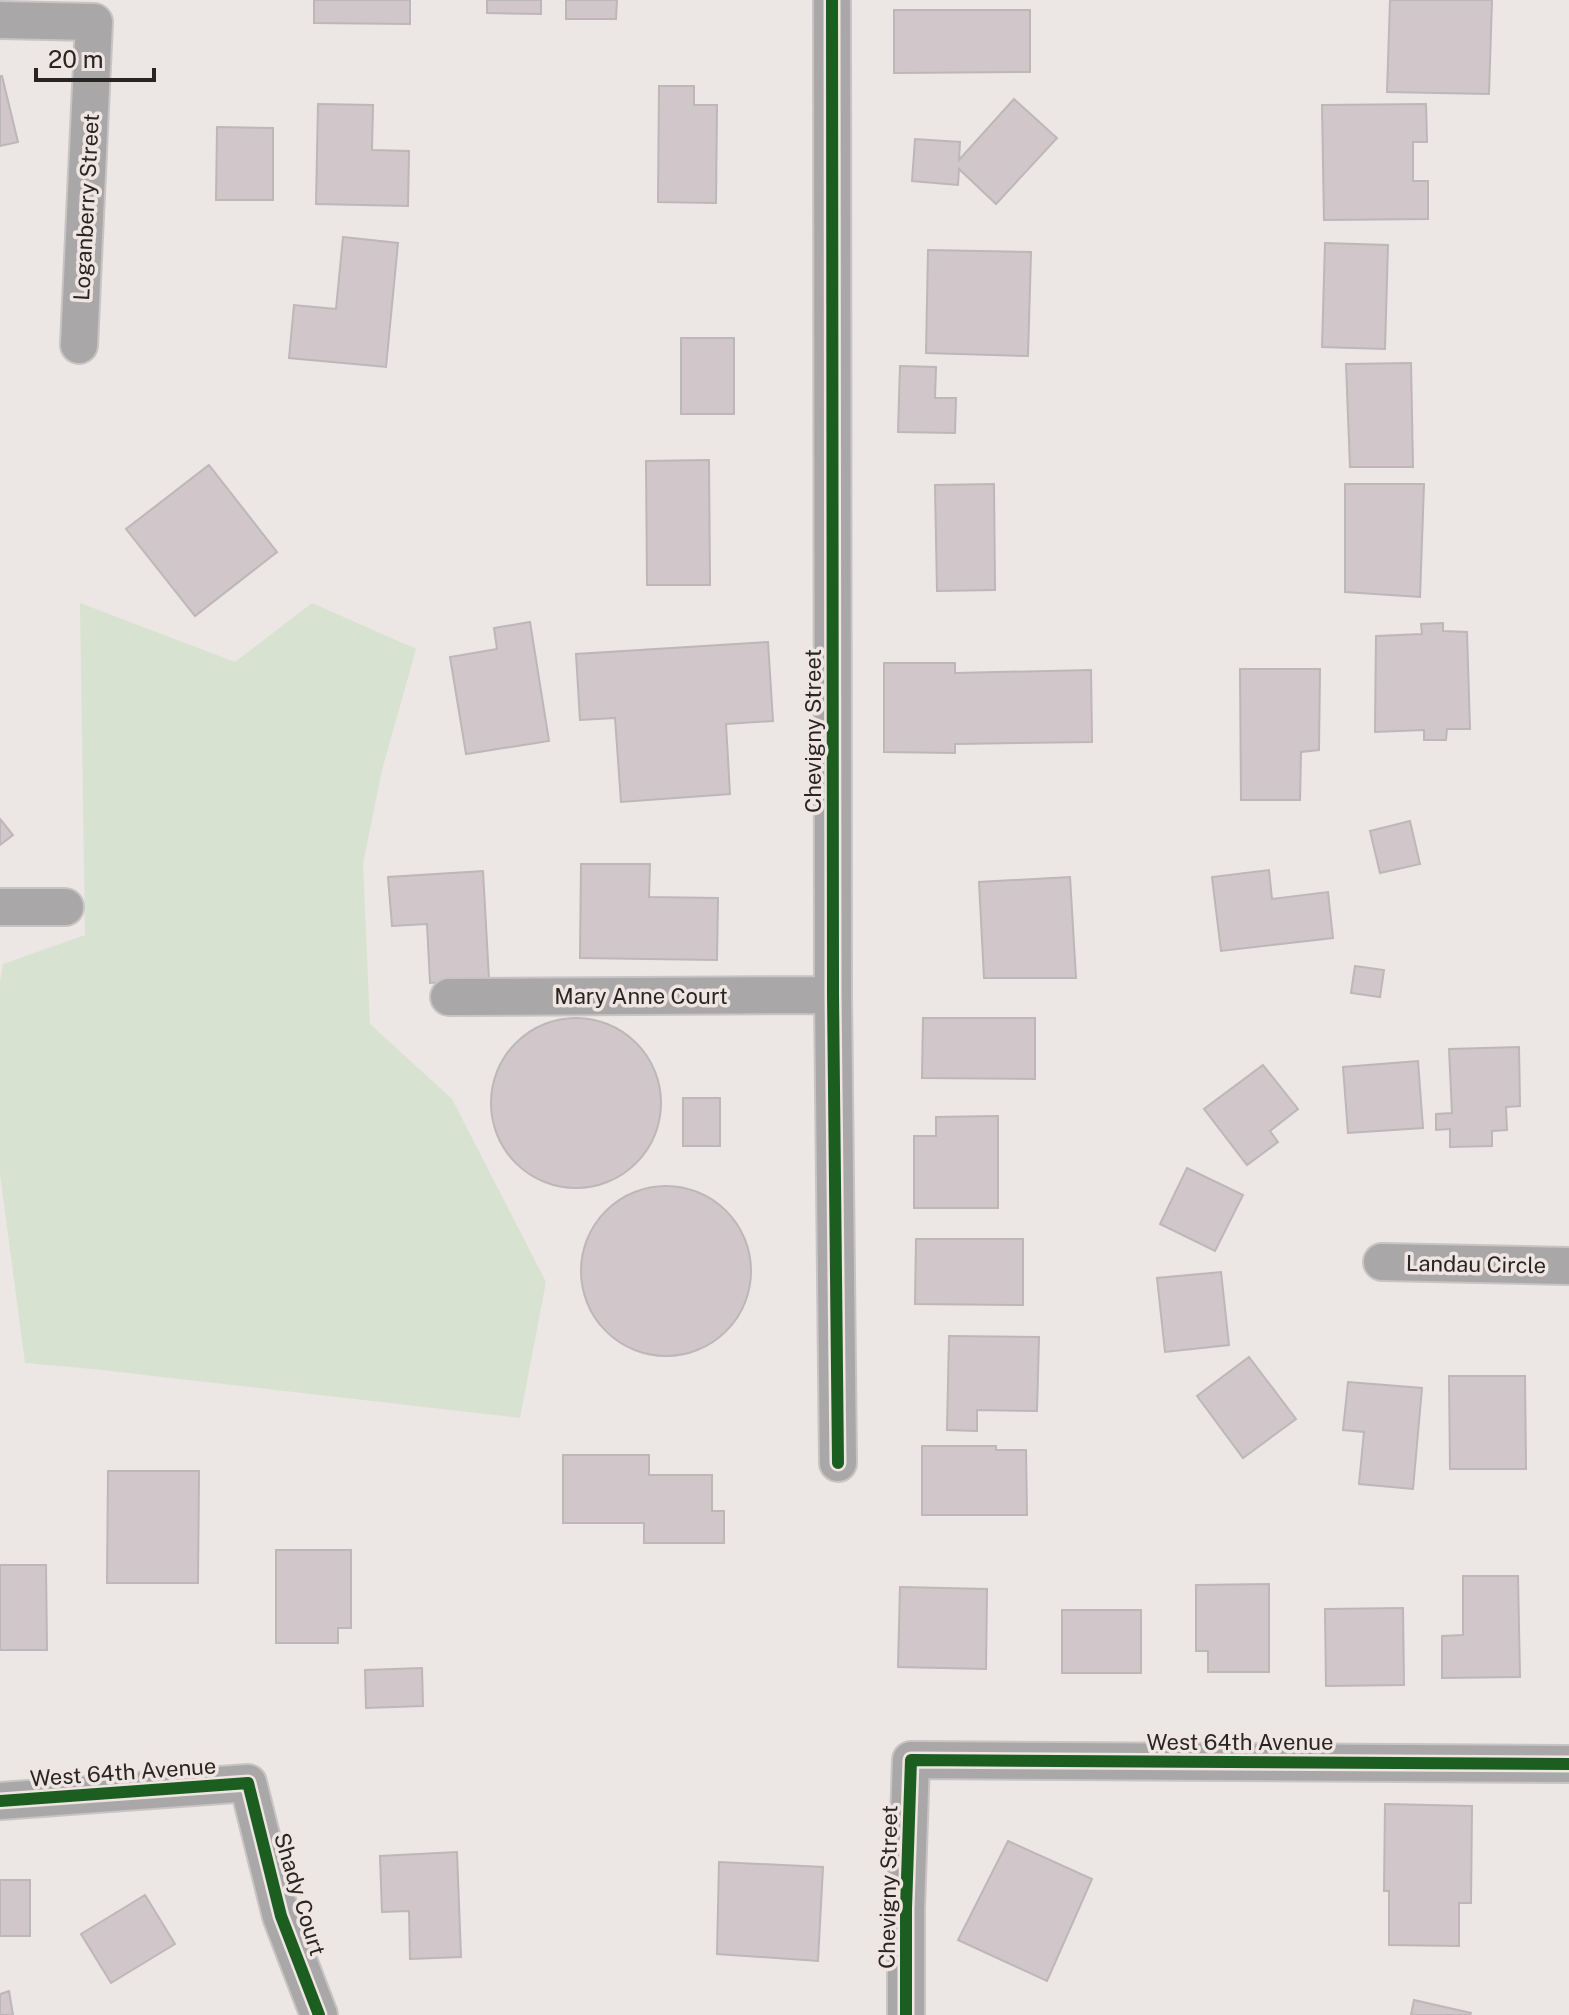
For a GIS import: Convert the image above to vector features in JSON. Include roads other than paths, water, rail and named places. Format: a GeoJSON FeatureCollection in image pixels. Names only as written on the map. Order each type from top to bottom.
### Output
{"type":"FeatureCollection","features":[{"type":"Feature","properties":{"kind":"street","name":"Chevigny Street"},"geometry":{"type":"LineString","coordinates":[[832,0],[833,995],[838,1463]]}},
{"type":"Feature","properties":{"kind":"street","name":"Loganberry Street"},"geometry":{"type":"LineString","coordinates":[[0,20],[94,22],[79,345]]}},
{"type":"Feature","properties":{"kind":"street"},"geometry":{"type":"LineString","coordinates":[[0,907],[65,907]]}},
{"type":"Feature","properties":{"kind":"street","name":"Mary Anne Court"},"geometry":{"type":"LineString","coordinates":[[449,997],[833,995]]}},
{"type":"Feature","properties":{"kind":"street","name":"Landau Circle"},"geometry":{"type":"LineString","coordinates":[[1382,1262],[1569,1266]]}},
{"type":"Feature","properties":{"kind":"street","name":"Chevigny Street"},"geometry":{"type":"LineString","coordinates":[[906,2015],[911,1760]]}},
{"type":"Feature","properties":{"kind":"street","name":"West 64th Avenue"},"geometry":{"type":"LineString","coordinates":[[911,1760],[1569,1764]]}},
{"type":"Feature","properties":{"kind":"street","name":"West 64th Avenue"},"geometry":{"type":"LineString","coordinates":[[0,1801],[248,1783]]}},
{"type":"Feature","properties":{"kind":"street","name":"Shady Court"},"geometry":{"type":"LineString","coordinates":[[248,1783],[281,1916],[319,2015]]}}]}
